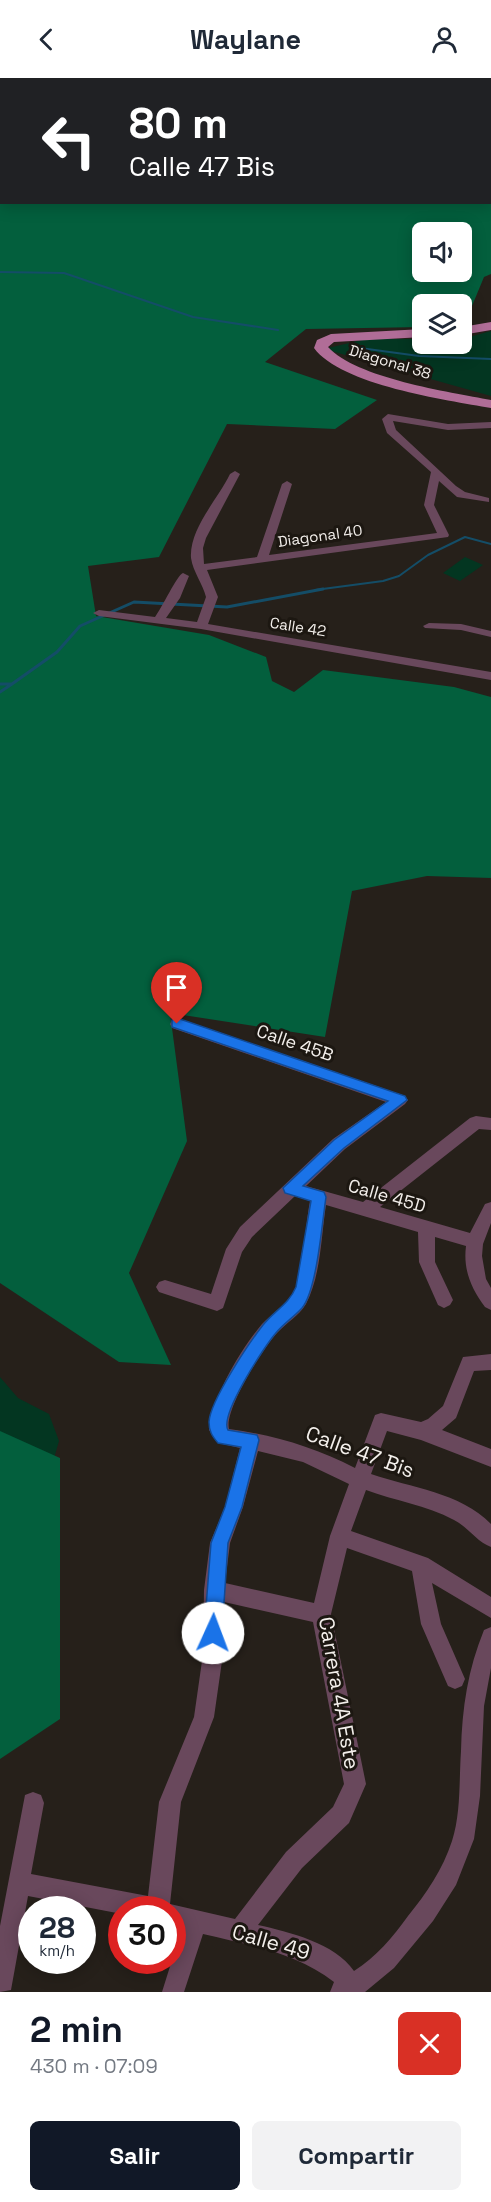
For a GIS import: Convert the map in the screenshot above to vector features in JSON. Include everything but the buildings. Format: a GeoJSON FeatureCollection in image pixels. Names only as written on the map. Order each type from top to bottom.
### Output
{"type":"FeatureCollection","features":[{"type":"Feature","properties":{"kind":"main road"},"geometry":{"type":"LineString","coordinates":[[472,329],[491,326]]}},
{"type":"Feature","properties":{"kind":"main road","name":"Diagonal 38"},"geometry":{"type":"LineString","coordinates":[[412,334],[331,338],[322,343],[321,348],[324,355],[335,362],[373,377],[491,404]]}},
{"type":"Feature","properties":{"kind":"street"},"geometry":{"type":"LineString","coordinates":[[485,500],[467,498],[450,490],[436,471],[391,431],[388,417],[448,427],[491,425]]}},
{"type":"Feature","properties":{"kind":"street","name":"Diagonal 40"},"geometry":{"type":"LineString","coordinates":[[200,568],[444,535],[429,505],[436,471]]}},
{"type":"Feature","properties":{"kind":"street"},"geometry":{"type":"LineString","coordinates":[[201,626],[212,597],[200,568],[197,549],[203,531],[236,474]]}},
{"type":"Feature","properties":{"kind":"street"},"geometry":{"type":"LineString","coordinates":[[262,559],[287,484]]}},
{"type":"Feature","properties":{"kind":"street"},"geometry":{"type":"LineString","coordinates":[[159,620],[174,598],[183,576]]}},
{"type":"Feature","properties":{"kind":"street","name":"Calle 42"},"geometry":{"type":"LineString","coordinates":[[99,613],[201,626],[491,676]]}},
{"type":"Feature","properties":{"kind":"street"},"geometry":{"type":"LineString","coordinates":[[429,626],[461,627],[491,634]]}},
{"type":"Feature","properties":{"kind":"street","name":"Calle 45B"},"geometry":{"type":"LineString","coordinates":[[177,1024],[400,1100],[339,1144],[290,1188]]}},
{"type":"Feature","properties":{"kind":"street"},"geometry":{"type":"LineString","coordinates":[[365,1210],[476,1122],[491,1124]]}},
{"type":"Feature","properties":{"kind":"street"},"geometry":{"type":"LineString","coordinates":[[165,1287],[217,1303],[234,1249],[246,1232],[290,1188]]}},
{"type":"Feature","properties":{"kind":"street","name":"Calle 45D"},"geometry":{"type":"LineString","coordinates":[[290,1188],[473,1241]]}},
{"type":"Feature","properties":{"kind":"street","name":"Calle 47 Bis"},"geometry":{"type":"LineString","coordinates":[[319,1197],[304,1287],[298,1302],[269,1329],[226,1398],[218,1419],[218,1430],[224,1437],[251,1440],[313,1457],[360,1479],[439,1504],[473,1521],[491,1538]]}},
{"type":"Feature","properties":{"kind":"street"},"geometry":{"type":"LineString","coordinates":[[491,1209],[473,1241],[477,1279],[491,1302]]}},
{"type":"Feature","properties":{"kind":"street"},"geometry":{"type":"LineString","coordinates":[[426,1228],[427,1262],[444,1300]]}},
{"type":"Feature","properties":{"kind":"street"},"geometry":{"type":"LineString","coordinates":[[421,1431],[439,1425],[447,1417],[455,1404],[457,1392],[469,1362],[491,1362]]}},
{"type":"Feature","properties":{"kind":"street","name":"Carrera 4A Este"},"geometry":{"type":"LineString","coordinates":[[239,1932],[294,1860],[341,1815],[355,1784],[321,1614],[340,1536],[381,1421],[421,1431]]}},
{"type":"Feature","properties":{"kind":"street"},"geometry":{"type":"LineString","coordinates":[[421,1431],[491,1458]]}},
{"type":"Feature","properties":{"kind":"street"},"geometry":{"type":"LineString","coordinates":[[165,1896],[170,1802],[204,1717],[213,1654],[214,1590],[220,1543],[234,1507],[251,1440]]}},
{"type":"Feature","properties":{"kind":"street"},"geometry":{"type":"LineString","coordinates":[[340,1536],[421,1565],[491,1608]]}},
{"type":"Feature","properties":{"kind":"street"},"geometry":{"type":"LineString","coordinates":[[421,1565],[423,1597],[429,1622],[455,1679]]}},
{"type":"Feature","properties":{"kind":"street"},"geometry":{"type":"LineString","coordinates":[[214,1590],[321,1614]]}},
{"type":"Feature","properties":{"kind":"street"},"geometry":{"type":"LineString","coordinates":[[349,1990],[386,1960],[428,1906],[455,1864],[463,1846],[470,1793],[474,1690],[491,1637]]}},
{"type":"Feature","properties":{"kind":"street"},"geometry":{"type":"LineString","coordinates":[[0,1990],[33,1803]]}},
{"type":"Feature","properties":{"kind":"street","name":"Calle 49"},"geometry":{"type":"LineString","coordinates":[[19,1883],[108,1900]]}},
{"type":"Feature","properties":{"kind":"street","name":"Calle 49"},"geometry":{"type":"LineString","coordinates":[[186,1920],[310,1951],[333,1963],[349,1990]]}},
{"type":"Feature","properties":{"kind":"street"},"geometry":{"type":"LineString","coordinates":[[173,1992],[195,1923]]}},
{"type":"Feature","properties":{"kind":"green space"},"geometry":{"type":"Polygon","coordinates":[[[0,204],[491,204],[491,274],[484,277],[472,306],[472,294],[412,294],[412,327],[306,329],[265,362],[377,400],[335,429],[227,424],[159,557],[88,566],[96,616],[209,635],[266,657],[272,681],[294,692],[323,670],[454,687],[491,697],[491,878],[427,876],[352,891],[325,1037],[170,1013],[187,1141],[129,1273],[171,1365],[119,1362],[0,1283],[0,204]]]}},
{"type":"Feature","properties":{"kind":"green space"},"geometry":{"type":"Polygon","coordinates":[[[491,331],[491,396],[324,349],[366,339],[412,339],[412,354],[472,354],[472,336],[491,331]]]}},
{"type":"Feature","properties":{"kind":"green space"},"geometry":{"type":"Polygon","coordinates":[[[465,557],[483,565],[460,581],[443,573],[465,557]]]}},
{"type":"Feature","properties":{"kind":"green space"},"geometry":{"type":"Polygon","coordinates":[[[0,1377],[18,1398],[49,1414],[59,1441],[40,1507],[0,1604],[0,1377]]]}},
{"type":"Feature","properties":{"kind":"green space"},"geometry":{"type":"Polygon","coordinates":[[[0,1431],[60,1458],[60,1719],[0,1759],[0,1431]]]}},
{"type":"Feature","properties":{"kind":"waterway"},"geometry":{"type":"LineString","coordinates":[[0,272],[64,273],[193,317],[278,330]]}},
{"type":"Feature","properties":{"kind":"waterway"},"geometry":{"type":"LineString","coordinates":[[360,348],[419,356],[491,359]]}},
{"type":"Feature","properties":{"kind":"waterway"},"geometry":{"type":"LineString","coordinates":[[315,590],[383,581],[399,576],[428,555],[465,537],[491,544]]}},
{"type":"Feature","properties":{"kind":"waterway"},"geometry":{"type":"LineString","coordinates":[[12,684],[57,652],[80,626],[134,602],[227,607],[323,589]]}},
{"type":"Feature","properties":{"kind":"waterway"},"geometry":{"type":"LineString","coordinates":[[0,684],[12,684]]}},
{"type":"Feature","properties":{"kind":"waterway"},"geometry":{"type":"LineString","coordinates":[[0,692],[12,684]]}},
{"type":"Feature","properties":{"kind":"route"},"geometry":{"type":"LineString","coordinates":[[177,1024],[400,1100],[339,1144],[290,1188],[319,1197],[304,1287],[298,1302],[269,1329],[226,1398],[218,1419],[218,1430],[224,1437],[251,1440],[234,1507],[220,1543],[214,1590],[213,1633]]}}]}
